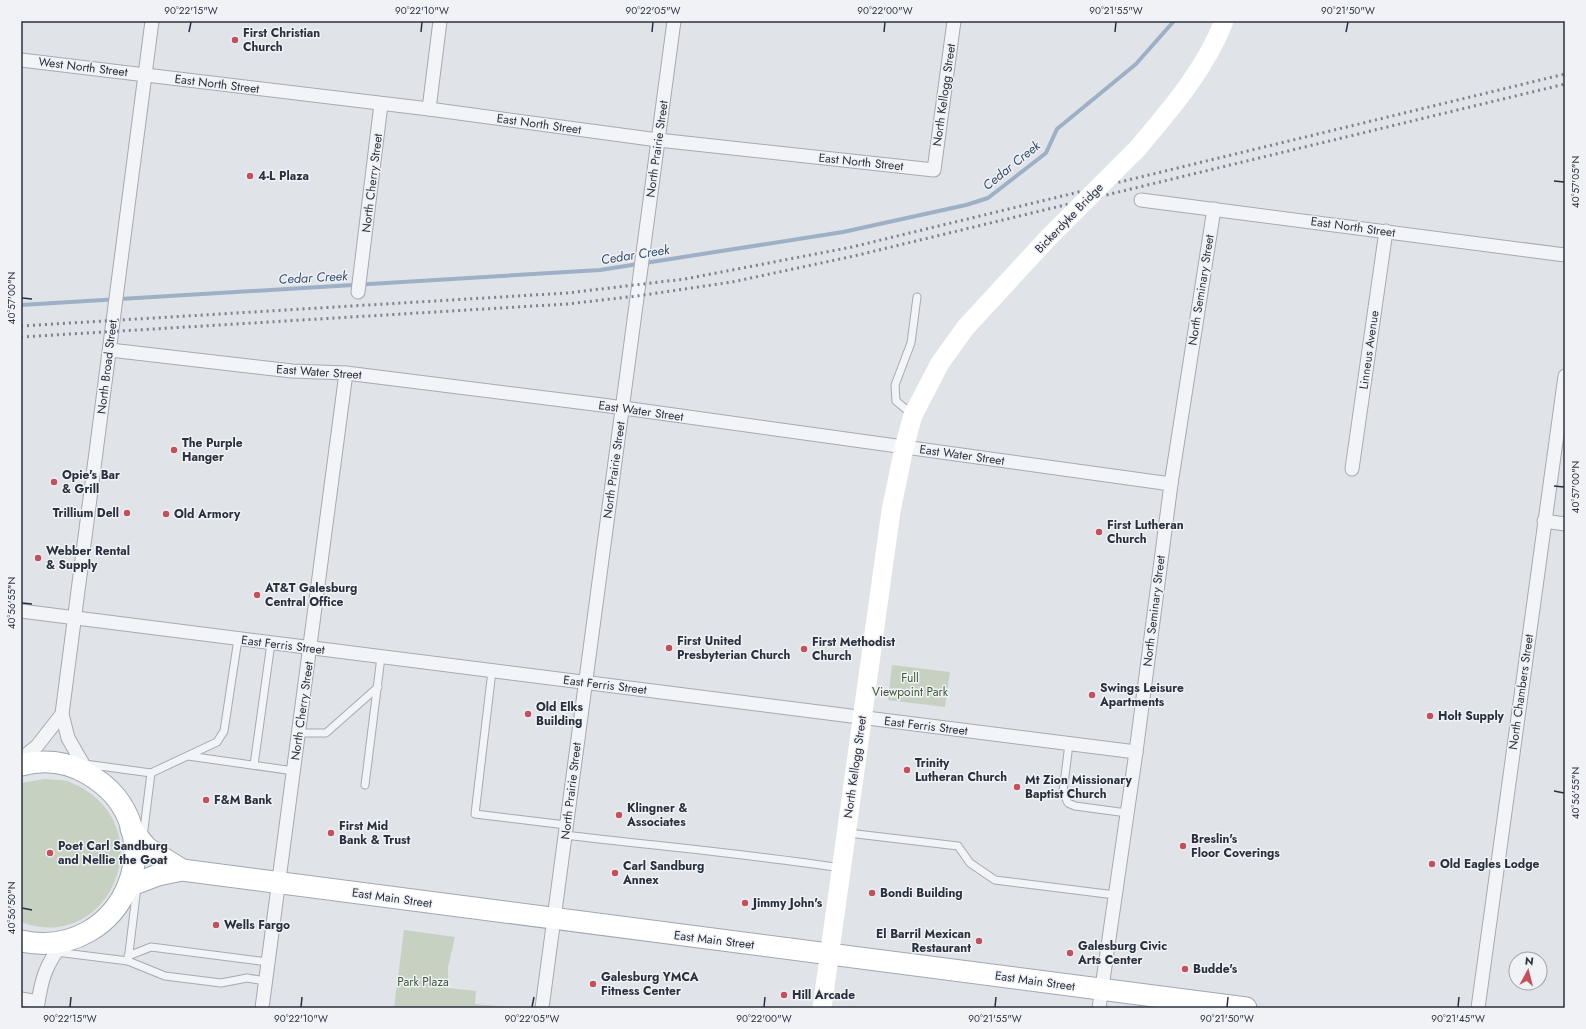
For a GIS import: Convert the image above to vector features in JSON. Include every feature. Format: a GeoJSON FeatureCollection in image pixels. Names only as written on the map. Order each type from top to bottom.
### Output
{"type":"FeatureCollection","features":[{"type":"Feature","properties":{"kind":"main road","name":"Bickerdyke Bridge"},"geometry":{"type":"LineString","coordinates":[[913,415],[940,363],[966,327],[1049,237],[1137,149],[1179,99],[1217,39],[1224,21]]}},
{"type":"Feature","properties":{"kind":"main road","name":"North Kellogg Street"},"geometry":{"type":"LineString","coordinates":[[822,1008],[890,510],[913,415]]}},
{"type":"Feature","properties":{"kind":"main road"},"geometry":{"type":"LineString","coordinates":[[21,941],[60,946],[80,937],[101,924],[117,907],[133,884],[134,840],[137,835],[116,797],[99,780],[85,769],[78,769],[55,762],[33,762],[23,758]]}},
{"type":"Feature","properties":{"kind":"main road","name":"East Main Street"},"geometry":{"type":"LineString","coordinates":[[137,835],[161,858],[182,870]]}},
{"type":"Feature","properties":{"kind":"main road","name":"East Main Street"},"geometry":{"type":"LineString","coordinates":[[133,884],[158,875],[182,870],[555,920],[829,954],[1100,999],[1246,1008]]}},
{"type":"Feature","properties":{"kind":"street","name":"North Broad Street"},"geometry":{"type":"LineString","coordinates":[[85,769],[68,738],[62,714],[152,21]]}},
{"type":"Feature","properties":{"kind":"street"},"geometry":{"type":"LineString","coordinates":[[429,109],[440,21]]}},
{"type":"Feature","properties":{"kind":"street","name":"North Prairie Street"},"geometry":{"type":"LineString","coordinates":[[542,1008],[555,920],[584,683],[623,408],[674,21]]}},
{"type":"Feature","properties":{"kind":"street","name":"North Kellogg Street"},"geometry":{"type":"LineString","coordinates":[[934,170],[954,21]]}},
{"type":"Feature","properties":{"kind":"street","name":"West North Street"},"geometry":{"type":"LineString","coordinates":[[21,60],[144,75]]}},
{"type":"Feature","properties":{"kind":"street","name":"East North Street"},"geometry":{"type":"LineString","coordinates":[[144,75],[429,109],[658,140],[934,170]]}},
{"type":"Feature","properties":{"kind":"street","name":"North Cherry Street"},"geometry":{"type":"LineString","coordinates":[[358,292],[381,104]]}},
{"type":"Feature","properties":{"kind":"street","name":"East North Street"},"geometry":{"type":"LineString","coordinates":[[1141,200],[1214,208],[1565,254]]}},
{"type":"Feature","properties":{"kind":"street","name":"North Seminary Street"},"geometry":{"type":"LineString","coordinates":[[1100,999],[1136,752],[1171,484],[1214,208]]}},
{"type":"Feature","properties":{"kind":"street","name":"Linneus Avenue"},"geometry":{"type":"LineString","coordinates":[[1352,469],[1386,231]]}},
{"type":"Feature","properties":{"kind":"street","name":"East Water Street"},"geometry":{"type":"LineString","coordinates":[[110,350],[292,371],[346,373],[623,408],[1171,484]]}},
{"type":"Feature","properties":{"kind":"street","name":"North Cherry Street"},"geometry":{"type":"LineString","coordinates":[[262,1008],[346,373]]}},
{"type":"Feature","properties":{"kind":"street","name":"North Chambers Street"},"geometry":{"type":"LineString","coordinates":[[1478,1008],[1565,376]]}},
{"type":"Feature","properties":{"kind":"street"},"geometry":{"type":"LineString","coordinates":[[1544,521],[1565,524]]}},
{"type":"Feature","properties":{"kind":"street","name":"East Ferris Street"},"geometry":{"type":"LineString","coordinates":[[21,611],[74,619],[1136,752]]}},
{"type":"Feature","properties":{"kind":"street"},"geometry":{"type":"LineString","coordinates":[[23,758],[37,746],[62,714]]}},
{"type":"Feature","properties":{"kind":"street"},"geometry":{"type":"LineString","coordinates":[[21,999],[38,1005],[42,978],[51,958],[60,946]]}},
{"type":"Feature","properties":{"kind":"lane"},"geometry":{"type":"LineString","coordinates":[[913,415],[896,401],[895,385],[911,343],[917,297]]}},
{"type":"Feature","properties":{"kind":"lane"},"geometry":{"type":"LineString","coordinates":[[85,769],[151,773],[217,742],[224,731],[238,639]]}},
{"type":"Feature","properties":{"kind":"lane"},"geometry":{"type":"LineString","coordinates":[[254,765],[271,643]]}},
{"type":"Feature","properties":{"kind":"lane"},"geometry":{"type":"LineString","coordinates":[[365,785],[381,657]]}},
{"type":"Feature","properties":{"kind":"lane"},"geometry":{"type":"LineString","coordinates":[[492,671],[475,814],[690,850],[714,851],[841,868]]}},
{"type":"Feature","properties":{"kind":"lane"},"geometry":{"type":"LineString","coordinates":[[299,733],[326,733],[378,687]]}},
{"type":"Feature","properties":{"kind":"lane"},"geometry":{"type":"LineString","coordinates":[[1069,744],[1062,792],[1068,803],[1127,813]]}},
{"type":"Feature","properties":{"kind":"lane"},"geometry":{"type":"LineString","coordinates":[[188,756],[294,771]]}},
{"type":"Feature","properties":{"kind":"lane"},"geometry":{"type":"LineString","coordinates":[[137,835],[151,773]]}},
{"type":"Feature","properties":{"kind":"lane"},"geometry":{"type":"LineString","coordinates":[[846,832],[958,846],[970,863],[995,880],[1115,895]]}},
{"type":"Feature","properties":{"kind":"lane"},"geometry":{"type":"LineString","coordinates":[[128,959],[133,884]]}},
{"type":"Feature","properties":{"kind":"lane"},"geometry":{"type":"LineString","coordinates":[[60,946],[128,959],[165,976],[221,983],[247,978],[266,981]]}},
{"type":"Feature","properties":{"kind":"lane"},"geometry":{"type":"LineString","coordinates":[[128,959],[151,947],[268,962]]}},
{"type":"Feature","properties":{"kind":"green space","name":"Full Viewpoint Park"},"geometry":{"type":"Polygon","coordinates":[[[892,665],[950,672],[945,707],[888,700],[892,665]]]}},
{"type":"Feature","properties":{"kind":"green space"},"geometry":{"type":"Polygon","coordinates":[[[45,779],[62,780],[72,783],[100,802],[116,827],[121,854],[115,881],[101,904],[80,920],[53,927],[21,922],[21,783],[45,779]]]}},
{"type":"Feature","properties":{"kind":"green space","name":"Park Plaza"},"geometry":{"type":"Polygon","coordinates":[[[404,930],[455,937],[448,967],[448,988],[476,991],[475,1004],[517,1008],[394,1008],[404,930]]]}},
{"type":"Feature","properties":{"kind":"waterway","name":"Cedar Creek"},"geometry":{"type":"LineString","coordinates":[[21,305],[600,270],[843,232],[966,205],[988,198],[1046,153],[1057,129],[1136,64],[1174,21]]}},
{"type":"Feature","properties":{"kind":"railway"},"geometry":{"type":"LineString","coordinates":[[21,326],[567,293],[685,279],[852,247],[1565,74]]}},
{"type":"Feature","properties":{"kind":"railway"},"geometry":{"type":"LineString","coordinates":[[21,337],[567,304],[637,296],[732,282],[854,256],[1565,84]]}},
{"type":"Feature","properties":{"kind":"place","name":"First Christian Church"},"geometry":{"type":"Point","coordinates":[235,40]}},
{"type":"Feature","properties":{"kind":"place","name":"4-L Plaza"},"geometry":{"type":"Point","coordinates":[250,176]}},
{"type":"Feature","properties":{"kind":"place","name":"The Purple Hanger"},"geometry":{"type":"Point","coordinates":[174,450]}},
{"type":"Feature","properties":{"kind":"place","name":"Opie's Bar & Grill"},"geometry":{"type":"Point","coordinates":[54,482]}},
{"type":"Feature","properties":{"kind":"place","name":"Trillium Dell"},"geometry":{"type":"Point","coordinates":[127,513]}},
{"type":"Feature","properties":{"kind":"place","name":"Old Armory"},"geometry":{"type":"Point","coordinates":[166,514]}},
{"type":"Feature","properties":{"kind":"place","name":"First Lutheran Church"},"geometry":{"type":"Point","coordinates":[1099,532]}},
{"type":"Feature","properties":{"kind":"place","name":"Webber Rental & Supply"},"geometry":{"type":"Point","coordinates":[38,558]}},
{"type":"Feature","properties":{"kind":"place","name":"AT&T Galesburg Central Office"},"geometry":{"type":"Point","coordinates":[257,595]}},
{"type":"Feature","properties":{"kind":"place","name":"First United Presbyterian Church"},"geometry":{"type":"Point","coordinates":[669,648]}},
{"type":"Feature","properties":{"kind":"place","name":"First Methodist Church"},"geometry":{"type":"Point","coordinates":[804,649]}},
{"type":"Feature","properties":{"kind":"place","name":"Swings Leisure Apartments"},"geometry":{"type":"Point","coordinates":[1092,695]}},
{"type":"Feature","properties":{"kind":"place","name":"Old Elks Building"},"geometry":{"type":"Point","coordinates":[528,714]}},
{"type":"Feature","properties":{"kind":"place","name":"Holt Supply"},"geometry":{"type":"Point","coordinates":[1430,716]}},
{"type":"Feature","properties":{"kind":"place","name":"Trinity Lutheran Church"},"geometry":{"type":"Point","coordinates":[907,770]}},
{"type":"Feature","properties":{"kind":"place","name":"Mt Zion Missionary Baptist Church"},"geometry":{"type":"Point","coordinates":[1017,787]}},
{"type":"Feature","properties":{"kind":"place","name":"F&M Bank"},"geometry":{"type":"Point","coordinates":[206,800]}},
{"type":"Feature","properties":{"kind":"place","name":"Klingner & Associates"},"geometry":{"type":"Point","coordinates":[619,815]}},
{"type":"Feature","properties":{"kind":"place","name":"First Mid Bank & Trust"},"geometry":{"type":"Point","coordinates":[331,833]}},
{"type":"Feature","properties":{"kind":"place","name":"Breslin's Floor Coverings"},"geometry":{"type":"Point","coordinates":[1183,846]}},
{"type":"Feature","properties":{"kind":"place","name":"Poet Carl Sandburg and Nellie the Goat"},"geometry":{"type":"Point","coordinates":[50,853]}},
{"type":"Feature","properties":{"kind":"place","name":"Old Eagles Lodge"},"geometry":{"type":"Point","coordinates":[1432,864]}},
{"type":"Feature","properties":{"kind":"place","name":"Carl Sandburg Annex"},"geometry":{"type":"Point","coordinates":[615,873]}},
{"type":"Feature","properties":{"kind":"place","name":"Bondi Building"},"geometry":{"type":"Point","coordinates":[872,893]}},
{"type":"Feature","properties":{"kind":"place","name":"Jimmy John's"},"geometry":{"type":"Point","coordinates":[745,903]}},
{"type":"Feature","properties":{"kind":"place","name":"Wells Fargo"},"geometry":{"type":"Point","coordinates":[216,925]}},
{"type":"Feature","properties":{"kind":"place","name":"El Barril Mexican Restaurant"},"geometry":{"type":"Point","coordinates":[979,941]}},
{"type":"Feature","properties":{"kind":"place","name":"Galesburg Civic Arts Center"},"geometry":{"type":"Point","coordinates":[1070,953]}},
{"type":"Feature","properties":{"kind":"place","name":"Budde's"},"geometry":{"type":"Point","coordinates":[1185,969]}},
{"type":"Feature","properties":{"kind":"place","name":"Galesburg YMCA Fitness Center"},"geometry":{"type":"Point","coordinates":[593,984]}},
{"type":"Feature","properties":{"kind":"place","name":"Hill Arcade"},"geometry":{"type":"Point","coordinates":[784,995]}}]}
